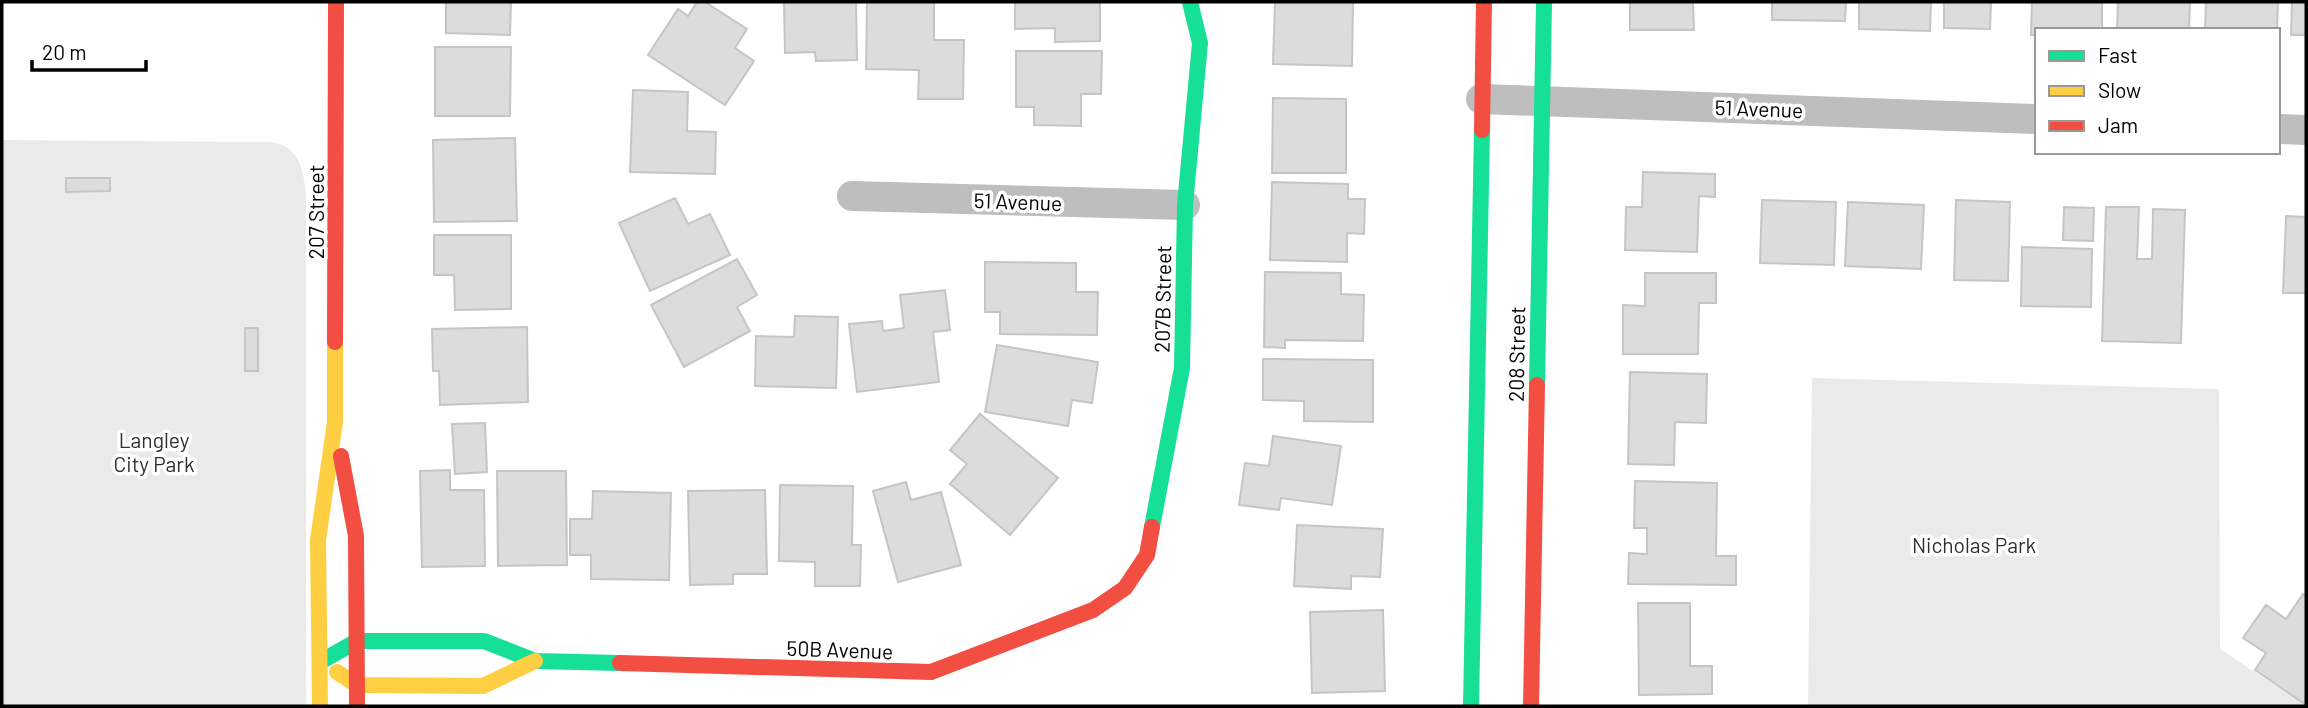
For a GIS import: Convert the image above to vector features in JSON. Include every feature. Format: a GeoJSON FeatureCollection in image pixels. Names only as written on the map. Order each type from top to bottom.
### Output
{"type":"FeatureCollection","features":[{"type":"Feature","properties":{"kind":"street","name":"207 Street"},"geometry":{"type":"LineString","coordinates":[[320,706],[318,540],[335,422],[336,2]]}},
{"type":"Feature","properties":{"kind":"street","name":"207B Street"},"geometry":{"type":"LineString","coordinates":[[1125,588],[1147,555],[1182,368],[1185,205],[1200,43],[1190,2]]}},
{"type":"Feature","properties":{"kind":"street","name":"208 Street"},"geometry":{"type":"LineString","coordinates":[[1471,706],[1484,2]]}},
{"type":"Feature","properties":{"kind":"street","name":"208 Street"},"geometry":{"type":"LineString","coordinates":[[1531,706],[1544,2]]}},
{"type":"Feature","properties":{"kind":"street","name":"51 Avenue"},"geometry":{"type":"LineString","coordinates":[[1481,99],[2035,119]]}},
{"type":"Feature","properties":{"kind":"street"},"geometry":{"type":"LineString","coordinates":[[2280,129],[2306,130]]}},
{"type":"Feature","properties":{"kind":"street","name":"51 Avenue"},"geometry":{"type":"LineString","coordinates":[[852,196],[1185,205]]}},
{"type":"Feature","properties":{"kind":"street","name":"207 Street"},"geometry":{"type":"LineString","coordinates":[[335,422],[356,536],[357,706]]}},
{"type":"Feature","properties":{"kind":"street","name":"50B Avenue"},"geometry":{"type":"LineString","coordinates":[[356,641],[484,641],[535,661],[931,672],[1093,610],[1125,588]]}},
{"type":"Feature","properties":{"kind":"street"},"geometry":{"type":"LineString","coordinates":[[356,641],[320,662],[357,685]]}},
{"type":"Feature","properties":{"kind":"street","name":"50B Avenue"},"geometry":{"type":"LineString","coordinates":[[357,685],[483,686],[535,661]]}},
{"type":"Feature","properties":{"kind":"green space","name":"Langley City Park"},"geometry":{"type":"Polygon","coordinates":[[[2,140],[272,142],[289,149],[299,162],[306,196],[306,706],[2,706],[2,140]]]}},
{"type":"Feature","properties":{"kind":"green space","name":"Nicholas Park"},"geometry":{"type":"Polygon","coordinates":[[[1812,378],[2219,389],[2220,649],[2306,706],[1808,706],[1812,378]]]}},
{"type":"Feature","properties":{"kind":"building"},"geometry":{"type":"Polygon","coordinates":[[[446,2],[511,2],[510,35],[446,33],[446,2]]]}},
{"type":"Feature","properties":{"kind":"building"},"geometry":{"type":"Polygon","coordinates":[[[697,2],[705,2],[747,29],[735,48],[754,61],[725,105],[648,55],[678,9],[688,16],[697,2]]]}},
{"type":"Feature","properties":{"kind":"building"},"geometry":{"type":"Polygon","coordinates":[[[784,2],[856,2],[857,60],[816,61],[815,52],[785,53],[784,2]]]}},
{"type":"Feature","properties":{"kind":"building"},"geometry":{"type":"Polygon","coordinates":[[[867,2],[934,2],[934,40],[964,40],[963,99],[918,99],[919,70],[866,69],[867,2]]]}},
{"type":"Feature","properties":{"kind":"building"},"geometry":{"type":"Polygon","coordinates":[[[1015,2],[1100,2],[1100,41],[1055,42],[1055,28],[1015,29],[1015,2]]]}},
{"type":"Feature","properties":{"kind":"building"},"geometry":{"type":"Polygon","coordinates":[[[1275,2],[1353,2],[1352,66],[1273,64],[1275,2]]]}},
{"type":"Feature","properties":{"kind":"building"},"geometry":{"type":"Polygon","coordinates":[[[1630,2],[1693,2],[1694,30],[1630,30],[1630,2]]]}},
{"type":"Feature","properties":{"kind":"building"},"geometry":{"type":"Polygon","coordinates":[[[1772,2],[1846,2],[1845,21],[1772,20],[1772,2]]]}},
{"type":"Feature","properties":{"kind":"building"},"geometry":{"type":"Polygon","coordinates":[[[1859,2],[1931,2],[1930,31],[1859,29],[1859,2]]]}},
{"type":"Feature","properties":{"kind":"building"},"geometry":{"type":"Polygon","coordinates":[[[1944,2],[1991,2],[1990,29],[1944,28],[1944,2]]]}},
{"type":"Feature","properties":{"kind":"building"},"geometry":{"type":"Polygon","coordinates":[[[2032,2],[2102,2],[2102,28],[2035,28],[2035,35],[2031,35],[2032,2]]]}},
{"type":"Feature","properties":{"kind":"building"},"geometry":{"type":"Polygon","coordinates":[[[2118,2],[2190,2],[2189,28],[2117,28],[2118,2]]]}},
{"type":"Feature","properties":{"kind":"building"},"geometry":{"type":"Polygon","coordinates":[[[2206,2],[2278,2],[2277,28],[2205,28],[2206,2]]]}},
{"type":"Feature","properties":{"kind":"building"},"geometry":{"type":"Polygon","coordinates":[[[2292,2],[2306,2],[2306,35],[2291,35],[2292,2]]]}},
{"type":"Feature","properties":{"kind":"building"},"geometry":{"type":"Polygon","coordinates":[[[435,47],[511,47],[510,116],[435,116],[435,47]]]}},
{"type":"Feature","properties":{"kind":"building"},"geometry":{"type":"Polygon","coordinates":[[[1016,51],[1102,51],[1101,94],[1081,94],[1081,126],[1034,125],[1034,107],[1016,107],[1016,51]]]}},
{"type":"Feature","properties":{"kind":"building"},"geometry":{"type":"Polygon","coordinates":[[[633,90],[688,92],[687,131],[716,132],[715,174],[630,172],[633,90]]]}},
{"type":"Feature","properties":{"kind":"building"},"geometry":{"type":"Polygon","coordinates":[[[1273,98],[1346,99],[1346,173],[1272,173],[1273,98]]]}},
{"type":"Feature","properties":{"kind":"building"},"geometry":{"type":"Polygon","coordinates":[[[515,138],[517,221],[434,222],[433,140],[515,138]]]}},
{"type":"Feature","properties":{"kind":"building"},"geometry":{"type":"Polygon","coordinates":[[[1643,172],[1715,174],[1715,197],[1699,196],[1697,252],[1625,250],[1626,207],[1642,207],[1643,172]]]}},
{"type":"Feature","properties":{"kind":"building"},"geometry":{"type":"Polygon","coordinates":[[[66,178],[110,178],[110,191],[66,192],[66,178]]]}},
{"type":"Feature","properties":{"kind":"building"},"geometry":{"type":"Polygon","coordinates":[[[1272,182],[1348,184],[1348,199],[1365,199],[1364,234],[1347,233],[1347,262],[1270,260],[1272,182]]]}},
{"type":"Feature","properties":{"kind":"building"},"geometry":{"type":"Polygon","coordinates":[[[675,198],[688,224],[710,214],[730,255],[650,291],[619,223],[675,198]]]}},
{"type":"Feature","properties":{"kind":"building"},"geometry":{"type":"Polygon","coordinates":[[[1762,200],[1836,202],[1834,265],[1760,263],[1762,200]]]}},
{"type":"Feature","properties":{"kind":"building"},"geometry":{"type":"Polygon","coordinates":[[[1956,200],[2010,202],[2008,281],[1954,280],[1956,200]]]}},
{"type":"Feature","properties":{"kind":"building"},"geometry":{"type":"Polygon","coordinates":[[[1848,202],[1924,205],[1921,269],[1845,266],[1848,202]]]}},
{"type":"Feature","properties":{"kind":"building"},"geometry":{"type":"Polygon","coordinates":[[[2064,207],[2094,208],[2093,241],[2063,240],[2064,207]]]}},
{"type":"Feature","properties":{"kind":"building"},"geometry":{"type":"Polygon","coordinates":[[[2106,207],[2139,207],[2137,259],[2152,259],[2153,209],[2185,210],[2181,343],[2102,341],[2106,207]]]}},
{"type":"Feature","properties":{"kind":"building"},"geometry":{"type":"Polygon","coordinates":[[[2286,216],[2306,217],[2306,293],[2283,293],[2286,216]]]}},
{"type":"Feature","properties":{"kind":"building"},"geometry":{"type":"Polygon","coordinates":[[[434,235],[511,235],[511,309],[455,310],[454,275],[434,275],[434,235]]]}},
{"type":"Feature","properties":{"kind":"building"},"geometry":{"type":"Polygon","coordinates":[[[2022,247],[2092,249],[2091,307],[2021,306],[2022,247]]]}},
{"type":"Feature","properties":{"kind":"building"},"geometry":{"type":"Polygon","coordinates":[[[737,259],[757,295],[737,307],[750,331],[684,367],[651,305],[737,259]]]}},
{"type":"Feature","properties":{"kind":"building"},"geometry":{"type":"Polygon","coordinates":[[[985,262],[1076,263],[1076,292],[1098,292],[1097,335],[1000,334],[1000,312],[985,312],[985,262]]]}},
{"type":"Feature","properties":{"kind":"building"},"geometry":{"type":"Polygon","coordinates":[[[1265,272],[1341,273],[1341,294],[1364,295],[1363,341],[1285,340],[1285,348],[1264,347],[1265,272]]]}},
{"type":"Feature","properties":{"kind":"building"},"geometry":{"type":"Polygon","coordinates":[[[1645,273],[1716,273],[1716,303],[1699,303],[1698,354],[1623,354],[1623,305],[1645,306],[1645,273]]]}},
{"type":"Feature","properties":{"kind":"building"},"geometry":{"type":"Polygon","coordinates":[[[945,290],[950,330],[933,332],[939,382],[857,392],[849,324],[882,321],[883,331],[904,328],[900,295],[945,290]]]}},
{"type":"Feature","properties":{"kind":"building"},"geometry":{"type":"Polygon","coordinates":[[[795,316],[838,317],[836,388],[755,386],[756,336],[794,337],[795,316]]]}},
{"type":"Feature","properties":{"kind":"building"},"geometry":{"type":"Polygon","coordinates":[[[527,327],[528,402],[440,405],[439,371],[433,371],[432,329],[527,327]]]}},
{"type":"Feature","properties":{"kind":"building"},"geometry":{"type":"Polygon","coordinates":[[[245,328],[258,328],[258,371],[245,371],[245,328]]]}},
{"type":"Feature","properties":{"kind":"building"},"geometry":{"type":"Polygon","coordinates":[[[997,345],[1098,362],[1092,403],[1072,400],[1068,426],[985,412],[997,345]]]}},
{"type":"Feature","properties":{"kind":"building"},"geometry":{"type":"Polygon","coordinates":[[[1263,359],[1373,360],[1373,422],[1304,421],[1304,401],[1263,400],[1263,359]]]}},
{"type":"Feature","properties":{"kind":"building"},"geometry":{"type":"Polygon","coordinates":[[[1630,372],[1707,374],[1706,423],[1675,422],[1674,465],[1628,464],[1630,372]]]}},
{"type":"Feature","properties":{"kind":"building"},"geometry":{"type":"Polygon","coordinates":[[[980,414],[1058,478],[1010,535],[950,484],[967,464],[950,450],[980,414]]]}},
{"type":"Feature","properties":{"kind":"building"},"geometry":{"type":"Polygon","coordinates":[[[485,423],[487,472],[455,474],[452,424],[485,423]]]}},
{"type":"Feature","properties":{"kind":"building"},"geometry":{"type":"Polygon","coordinates":[[[1273,436],[1341,446],[1332,505],[1281,498],[1279,510],[1239,505],[1245,463],[1269,466],[1273,436]]]}},
{"type":"Feature","properties":{"kind":"building"},"geometry":{"type":"Polygon","coordinates":[[[450,470],[450,490],[484,490],[485,566],[422,567],[420,471],[450,470]]]}},
{"type":"Feature","properties":{"kind":"building"},"geometry":{"type":"Polygon","coordinates":[[[497,471],[566,471],[567,565],[498,566],[497,471]]]}},
{"type":"Feature","properties":{"kind":"building"},"geometry":{"type":"Polygon","coordinates":[[[1635,481],[1717,483],[1716,556],[1736,556],[1736,585],[1628,584],[1629,553],[1647,554],[1647,528],[1634,528],[1635,481]]]}},
{"type":"Feature","properties":{"kind":"building"},"geometry":{"type":"Polygon","coordinates":[[[906,482],[911,500],[941,492],[961,565],[898,582],[873,491],[906,482]]]}},
{"type":"Feature","properties":{"kind":"building"},"geometry":{"type":"Polygon","coordinates":[[[780,485],[853,486],[852,545],[861,545],[860,586],[815,586],[815,562],[779,561],[780,485]]]}},
{"type":"Feature","properties":{"kind":"building"},"geometry":{"type":"Polygon","coordinates":[[[765,490],[767,574],[733,574],[733,584],[690,585],[688,491],[765,490]]]}},
{"type":"Feature","properties":{"kind":"building"},"geometry":{"type":"Polygon","coordinates":[[[593,491],[671,493],[669,580],[591,579],[591,555],[570,555],[570,519],[592,519],[593,491]]]}},
{"type":"Feature","properties":{"kind":"building"},"geometry":{"type":"Polygon","coordinates":[[[1297,525],[1383,529],[1380,577],[1351,576],[1351,589],[1294,586],[1297,525]]]}},
{"type":"Feature","properties":{"kind":"building"},"geometry":{"type":"Polygon","coordinates":[[[2303,594],[2306,596],[2306,705],[2255,670],[2266,653],[2243,638],[2266,605],[2286,619],[2303,594]]]}},
{"type":"Feature","properties":{"kind":"building"},"geometry":{"type":"Polygon","coordinates":[[[1638,603],[1690,603],[1690,666],[1712,666],[1712,694],[1639,695],[1638,603]]]}},
{"type":"Feature","properties":{"kind":"building"},"geometry":{"type":"Polygon","coordinates":[[[1383,610],[1385,691],[1312,693],[1310,612],[1383,610]]]}},
{"type":"Feature","properties":{"kind":"traffic: fast"},"geometry":{"type":"LineString","coordinates":[[1152,527],[1182,368],[1185,205],[1200,43],[1190,2]]}},
{"type":"Feature","properties":{"kind":"traffic: fast"},"geometry":{"type":"LineString","coordinates":[[1537,385],[1544,2]]}},
{"type":"Feature","properties":{"kind":"traffic: fast"},"geometry":{"type":"LineString","coordinates":[[1471,706],[1482,130]]}},
{"type":"Feature","properties":{"kind":"traffic: fast"},"geometry":{"type":"LineString","coordinates":[[320,662],[357,641],[484,641],[535,661],[620,663]]}},
{"type":"Feature","properties":{"kind":"traffic: slow"},"geometry":{"type":"LineString","coordinates":[[320,706],[318,540],[335,422],[335,342]]}},
{"type":"Feature","properties":{"kind":"traffic: slow"},"geometry":{"type":"LineString","coordinates":[[337,672],[357,685],[483,686],[535,661]]}},
{"type":"Feature","properties":{"kind":"traffic: jam"},"geometry":{"type":"LineString","coordinates":[[335,342],[336,2]]}},
{"type":"Feature","properties":{"kind":"traffic: jam"},"geometry":{"type":"LineString","coordinates":[[1482,130],[1484,2]]}},
{"type":"Feature","properties":{"kind":"traffic: jam"},"geometry":{"type":"LineString","coordinates":[[1531,706],[1537,385]]}},
{"type":"Feature","properties":{"kind":"traffic: jam"},"geometry":{"type":"LineString","coordinates":[[341,456],[356,536],[357,706]]}},
{"type":"Feature","properties":{"kind":"traffic: jam"},"geometry":{"type":"LineString","coordinates":[[620,663],[931,672],[1093,610],[1125,588],[1147,555],[1152,527]]}}]}
